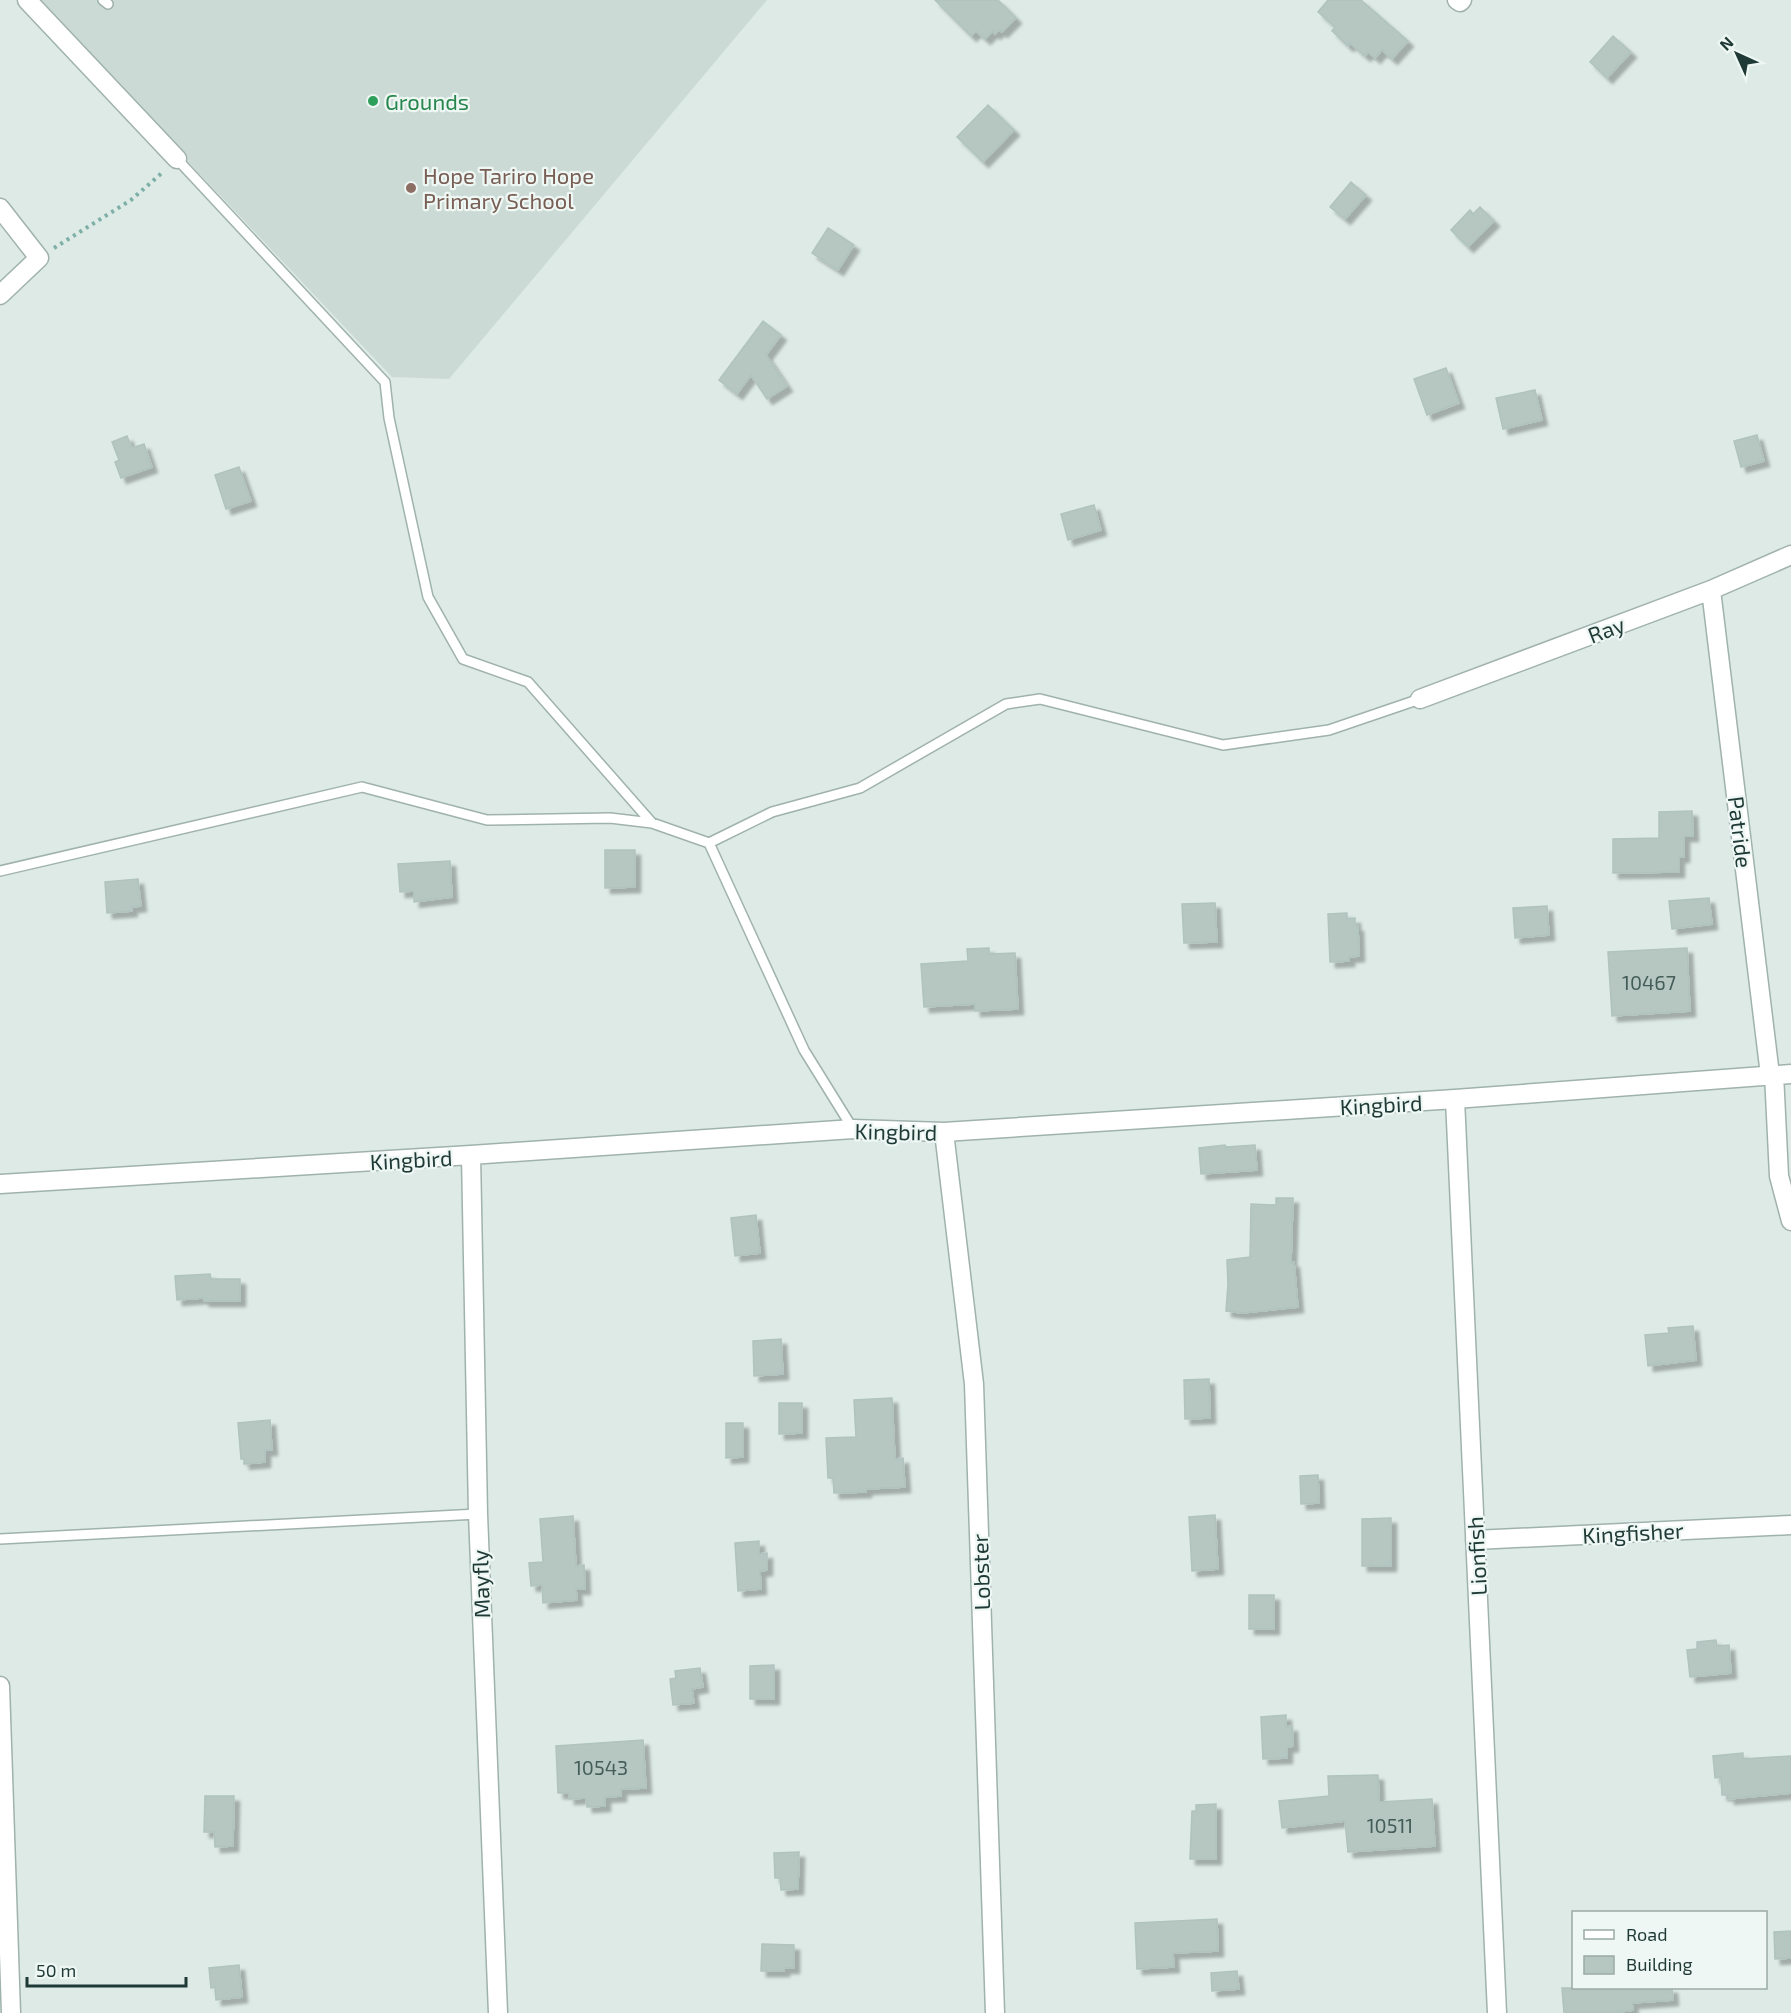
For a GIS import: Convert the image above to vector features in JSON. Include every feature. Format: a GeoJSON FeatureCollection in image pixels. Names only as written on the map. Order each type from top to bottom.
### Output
{"type":"FeatureCollection","features":[{"type":"Feature","properties":{"kind":"street"},"geometry":{"type":"LineString","coordinates":[[27,0],[177,159]]}},
{"type":"Feature","properties":{"kind":"street"},"geometry":{"type":"LineString","coordinates":[[1457,0],[1460,3],[1462,0]]}},
{"type":"Feature","properties":{"kind":"street"},"geometry":{"type":"LineString","coordinates":[[0,208],[39,258],[0,295]]}},
{"type":"Feature","properties":{"kind":"street","name":"Ray"},"geometry":{"type":"LineString","coordinates":[[1420,699],[1711,590],[1791,555]]}},
{"type":"Feature","properties":{"kind":"street","name":"Patride"},"geometry":{"type":"LineString","coordinates":[[1711,590],[1778,1074],[1785,1181],[1791,1221]]}},
{"type":"Feature","properties":{"kind":"street","name":"Kingbird"},"geometry":{"type":"LineString","coordinates":[[0,1184],[853,1129],[944,1132],[1455,1099],[1778,1074]]}},
{"type":"Feature","properties":{"kind":"street","name":"Lionfish"},"geometry":{"type":"LineString","coordinates":[[1455,1099],[1497,2013]]}},
{"type":"Feature","properties":{"kind":"street","name":"Lobster"},"geometry":{"type":"LineString","coordinates":[[944,1132],[974,1384],[995,2013]]}},
{"type":"Feature","properties":{"kind":"street","name":"Mayfly"},"geometry":{"type":"LineString","coordinates":[[471,1155],[478,1514],[498,2013]]}},
{"type":"Feature","properties":{"kind":"street","name":"Kingfisher"},"geometry":{"type":"LineString","coordinates":[[1475,1540],[1791,1525]]}},
{"type":"Feature","properties":{"kind":"street"},"geometry":{"type":"LineString","coordinates":[[0,1686],[11,2013]]}},
{"type":"Feature","properties":{"kind":"lane"},"geometry":{"type":"LineString","coordinates":[[177,159],[385,382],[389,418],[428,597],[463,659],[528,682],[652,823]]}},
{"type":"Feature","properties":{"kind":"lane"},"geometry":{"type":"LineString","coordinates":[[0,871],[362,787],[487,820],[610,818],[652,823],[709,843],[772,812],[860,788],[1006,704],[1040,699],[1223,745],[1329,730],[1420,699]]}},
{"type":"Feature","properties":{"kind":"lane"},"geometry":{"type":"LineString","coordinates":[[709,843],[804,1050],[853,1129]]}},
{"type":"Feature","properties":{"kind":"lane"},"geometry":{"type":"LineString","coordinates":[[0,1539],[478,1514]]}},
{"type":"Feature","properties":{"kind":"path"},"geometry":{"type":"LineString","coordinates":[[39,258],[131,200],[177,159]]}},
{"type":"Feature","properties":{"kind":"shaded area","name":"Hope Tariro Hope Primary School"},"geometry":{"type":"Polygon","coordinates":[[[35,0],[767,0],[449,379],[392,377],[35,0]]]}},
{"type":"Feature","properties":{"kind":"building"},"geometry":{"type":"Polygon","coordinates":[[[935,0],[998,0],[1016,18],[1002,32],[999,30],[995,34],[993,31],[985,39],[976,31],[971,36],[935,0]]]}},
{"type":"Feature","properties":{"kind":"building"},"geometry":{"type":"Polygon","coordinates":[[[1328,0],[1361,0],[1408,41],[1392,59],[1382,50],[1375,58],[1368,52],[1365,56],[1350,43],[1348,46],[1332,31],[1335,27],[1318,12],[1328,0]]]}},
{"type":"Feature","properties":{"kind":"building"},"geometry":{"type":"Polygon","coordinates":[[[1613,36],[1631,52],[1607,78],[1590,62],[1613,36]]]}},
{"type":"Feature","properties":{"kind":"building"},"geometry":{"type":"Polygon","coordinates":[[[988,105],[1014,130],[983,162],[957,137],[988,105]]]}},
{"type":"Feature","properties":{"kind":"building"},"geometry":{"type":"Polygon","coordinates":[[[1351,182],[1366,195],[1345,219],[1330,207],[1351,182]]]}},
{"type":"Feature","properties":{"kind":"building"},"geometry":{"type":"Polygon","coordinates":[[[1480,207],[1494,221],[1468,247],[1451,230],[1470,210],[1473,214],[1480,207]]]}},
{"type":"Feature","properties":{"kind":"building"},"geometry":{"type":"Polygon","coordinates":[[[828,228],[854,245],[838,270],[812,253],[828,228]]]}},
{"type":"Feature","properties":{"kind":"building"},"geometry":{"type":"Polygon","coordinates":[[[763,321],[781,335],[766,355],[787,386],[767,399],[751,375],[737,394],[719,380],[763,321]]]}},
{"type":"Feature","properties":{"kind":"building"},"geometry":{"type":"Polygon","coordinates":[[[1446,368],[1459,403],[1427,415],[1414,379],[1446,368]]]}},
{"type":"Feature","properties":{"kind":"building"},"geometry":{"type":"Polygon","coordinates":[[[1535,390],[1542,420],[1503,429],[1496,398],[1535,390]]]}},
{"type":"Feature","properties":{"kind":"building"},"geometry":{"type":"Polygon","coordinates":[[[1757,435],[1764,461],[1741,467],[1734,441],[1757,435]]]}},
{"type":"Feature","properties":{"kind":"building"},"geometry":{"type":"Polygon","coordinates":[[[127,436],[132,448],[144,444],[152,467],[121,478],[115,462],[119,460],[112,442],[127,436]]]}},
{"type":"Feature","properties":{"kind":"building"},"geometry":{"type":"Polygon","coordinates":[[[239,467],[251,501],[226,509],[215,475],[239,467]]]}},
{"type":"Feature","properties":{"kind":"building"},"geometry":{"type":"Polygon","coordinates":[[[1094,505],[1101,530],[1068,540],[1061,514],[1094,505]]]}},
{"type":"Feature","properties":{"kind":"building"},"geometry":{"type":"Polygon","coordinates":[[[1692,811],[1693,836],[1684,836],[1684,857],[1679,857],[1679,872],[1613,873],[1613,839],[1659,838],[1659,812],[1692,811]]]}},
{"type":"Feature","properties":{"kind":"building"},"geometry":{"type":"Polygon","coordinates":[[[605,850],[635,850],[635,887],[605,888],[605,850]]]}},
{"type":"Feature","properties":{"kind":"building"},"geometry":{"type":"Polygon","coordinates":[[[450,861],[452,897],[414,902],[414,891],[400,892],[398,864],[450,861]]]}},
{"type":"Feature","properties":{"kind":"building"},"geometry":{"type":"Polygon","coordinates":[[[138,879],[141,906],[131,907],[132,911],[107,913],[105,882],[138,879]]]}},
{"type":"Feature","properties":{"kind":"building"},"geometry":{"type":"Polygon","coordinates":[[[1709,898],[1712,924],[1672,929],[1669,901],[1709,898]]]}},
{"type":"Feature","properties":{"kind":"building"},"geometry":{"type":"Polygon","coordinates":[[[1215,903],[1217,942],[1184,943],[1182,904],[1215,903]]]}},
{"type":"Feature","properties":{"kind":"building"},"geometry":{"type":"Polygon","coordinates":[[[1547,906],[1549,935],[1515,938],[1513,908],[1547,906]]]}},
{"type":"Feature","properties":{"kind":"building"},"geometry":{"type":"Polygon","coordinates":[[[1347,913],[1347,919],[1355,918],[1355,926],[1358,926],[1359,956],[1349,957],[1349,961],[1330,962],[1328,914],[1347,913]]]}},
{"type":"Feature","properties":{"kind":"building"},"geometry":{"type":"Polygon","coordinates":[[[989,948],[989,954],[1015,953],[1018,1009],[975,1011],[975,1004],[924,1007],[921,964],[968,961],[967,949],[989,948]]]}},
{"type":"Feature","properties":{"kind":"building"},"geometry":{"type":"Polygon","coordinates":[[[1687,948],[1690,1011],[1612,1016],[1608,952],[1687,948]]]}},
{"type":"Feature","properties":{"kind":"building"},"geometry":{"type":"Polygon","coordinates":[[[1225,1145],[1226,1147],[1255,1145],[1257,1170],[1201,1174],[1199,1148],[1225,1145]]]}},
{"type":"Feature","properties":{"kind":"building"},"geometry":{"type":"Polygon","coordinates":[[[1276,1198],[1293,1198],[1291,1263],[1294,1262],[1298,1307],[1242,1313],[1226,1311],[1227,1260],[1250,1257],[1251,1204],[1276,1205],[1276,1198]]]}},
{"type":"Feature","properties":{"kind":"building"},"geometry":{"type":"Polygon","coordinates":[[[756,1215],[760,1253],[735,1256],[731,1218],[756,1215]]]}},
{"type":"Feature","properties":{"kind":"building"},"geometry":{"type":"Polygon","coordinates":[[[210,1274],[211,1279],[240,1279],[240,1301],[204,1301],[203,1298],[177,1300],[175,1276],[210,1274]]]}},
{"type":"Feature","properties":{"kind":"building"},"geometry":{"type":"Polygon","coordinates":[[[1693,1326],[1696,1360],[1648,1366],[1645,1335],[1669,1333],[1668,1328],[1693,1326]]]}},
{"type":"Feature","properties":{"kind":"building"},"geometry":{"type":"Polygon","coordinates":[[[781,1339],[783,1374],[754,1376],[753,1341],[781,1339]]]}},
{"type":"Feature","properties":{"kind":"building"},"geometry":{"type":"Polygon","coordinates":[[[1209,1379],[1210,1418],[1185,1419],[1184,1380],[1209,1379]]]}},
{"type":"Feature","properties":{"kind":"building"},"geometry":{"type":"Polygon","coordinates":[[[892,1398],[895,1459],[903,1458],[905,1487],[834,1493],[833,1478],[828,1478],[826,1438],[856,1437],[854,1400],[892,1398]]]}},
{"type":"Feature","properties":{"kind":"building"},"geometry":{"type":"Polygon","coordinates":[[[779,1403],[802,1403],[802,1433],[779,1434],[779,1403]]]}},
{"type":"Feature","properties":{"kind":"building"},"geometry":{"type":"Polygon","coordinates":[[[270,1420],[272,1450],[265,1450],[265,1462],[244,1464],[244,1459],[241,1459],[238,1423],[270,1420]]]}},
{"type":"Feature","properties":{"kind":"building"},"geometry":{"type":"Polygon","coordinates":[[[726,1423],[743,1423],[743,1457],[726,1458],[726,1423]]]}},
{"type":"Feature","properties":{"kind":"building"},"geometry":{"type":"Polygon","coordinates":[[[1318,1475],[1319,1503],[1301,1504],[1300,1476],[1318,1475]]]}},
{"type":"Feature","properties":{"kind":"building"},"geometry":{"type":"Polygon","coordinates":[[[1215,1515],[1218,1569],[1192,1571],[1189,1517],[1215,1515]]]}},
{"type":"Feature","properties":{"kind":"building"},"geometry":{"type":"Polygon","coordinates":[[[573,1516],[576,1566],[584,1565],[585,1589],[576,1589],[577,1600],[543,1603],[542,1585],[531,1586],[529,1563],[543,1562],[540,1519],[573,1516]]]}},
{"type":"Feature","properties":{"kind":"building"},"geometry":{"type":"Polygon","coordinates":[[[1391,1518],[1391,1566],[1362,1566],[1362,1519],[1391,1518]]]}},
{"type":"Feature","properties":{"kind":"building"},"geometry":{"type":"Polygon","coordinates":[[[759,1541],[759,1554],[767,1553],[767,1570],[760,1571],[761,1589],[738,1591],[735,1543],[759,1541]]]}},
{"type":"Feature","properties":{"kind":"building"},"geometry":{"type":"Polygon","coordinates":[[[1249,1595],[1274,1595],[1274,1629],[1249,1629],[1249,1595]]]}},
{"type":"Feature","properties":{"kind":"building"},"geometry":{"type":"Polygon","coordinates":[[[1716,1640],[1717,1646],[1729,1645],[1731,1673],[1690,1677],[1687,1650],[1697,1649],[1697,1642],[1716,1640]]]}},
{"type":"Feature","properties":{"kind":"building"},"geometry":{"type":"Polygon","coordinates":[[[774,1665],[774,1699],[750,1699],[750,1666],[774,1665]]]}},
{"type":"Feature","properties":{"kind":"building"},"geometry":{"type":"Polygon","coordinates":[[[700,1668],[703,1687],[692,1689],[694,1703],[673,1705],[670,1679],[676,1678],[675,1671],[700,1668]]]}},
{"type":"Feature","properties":{"kind":"building"},"geometry":{"type":"Polygon","coordinates":[[[1286,1715],[1286,1727],[1292,1726],[1293,1746],[1287,1747],[1287,1758],[1263,1759],[1261,1717],[1286,1715]]]}},
{"type":"Feature","properties":{"kind":"building"},"geometry":{"type":"Polygon","coordinates":[[[643,1740],[646,1788],[621,1789],[621,1796],[605,1797],[605,1806],[587,1807],[586,1798],[569,1799],[569,1793],[558,1793],[556,1746],[643,1740]]]}},
{"type":"Feature","properties":{"kind":"building"},"geometry":{"type":"Polygon","coordinates":[[[1743,1753],[1743,1759],[1791,1756],[1791,1793],[1729,1799],[1729,1795],[1722,1795],[1721,1777],[1715,1778],[1713,1756],[1743,1753]]]}},
{"type":"Feature","properties":{"kind":"building"},"geometry":{"type":"Polygon","coordinates":[[[1378,1775],[1379,1802],[1432,1799],[1435,1846],[1348,1852],[1345,1821],[1282,1828],[1279,1801],[1329,1796],[1328,1776],[1378,1775]]]}},
{"type":"Feature","properties":{"kind":"building"},"geometry":{"type":"Polygon","coordinates":[[[205,1796],[234,1796],[233,1846],[215,1847],[214,1832],[204,1832],[205,1796]]]}},
{"type":"Feature","properties":{"kind":"building"},"geometry":{"type":"Polygon","coordinates":[[[1216,1804],[1216,1859],[1190,1859],[1192,1811],[1196,1811],[1196,1805],[1216,1804]]]}},
{"type":"Feature","properties":{"kind":"building"},"geometry":{"type":"Polygon","coordinates":[[[799,1852],[798,1889],[781,1890],[780,1878],[775,1878],[774,1853],[799,1852]]]}},
{"type":"Feature","properties":{"kind":"building"},"geometry":{"type":"Polygon","coordinates":[[[1217,1919],[1218,1951],[1173,1953],[1174,1967],[1137,1969],[1135,1923],[1217,1919]]]}},
{"type":"Feature","properties":{"kind":"building"},"geometry":{"type":"Polygon","coordinates":[[[1791,1931],[1791,1958],[1775,1959],[1774,1932],[1791,1931]]]}},
{"type":"Feature","properties":{"kind":"building"},"geometry":{"type":"Polygon","coordinates":[[[762,1944],[794,1945],[794,1968],[784,1968],[784,1971],[761,1971],[762,1944]]]}},
{"type":"Feature","properties":{"kind":"building"},"geometry":{"type":"Polygon","coordinates":[[[239,1965],[242,1997],[216,2000],[215,1987],[211,1988],[209,1968],[239,1965]]]}},
{"type":"Feature","properties":{"kind":"building"},"geometry":{"type":"Polygon","coordinates":[[[1237,1971],[1239,1989],[1212,1991],[1211,1973],[1237,1971]]]}},
{"type":"Feature","properties":{"kind":"building"},"geometry":{"type":"Polygon","coordinates":[[[1562,1988],[1672,1989],[1673,2000],[1632,2003],[1633,2010],[1614,2013],[1564,2013],[1562,1988]]]}},
{"type":"Feature","properties":{"kind":"place","name":"Grounds"},"geometry":{"type":"Point","coordinates":[373,101]}},
{"type":"Feature","properties":{"kind":"place","name":"Hope Tariro Hope Primary School"},"geometry":{"type":"Point","coordinates":[411,188]}}]}
